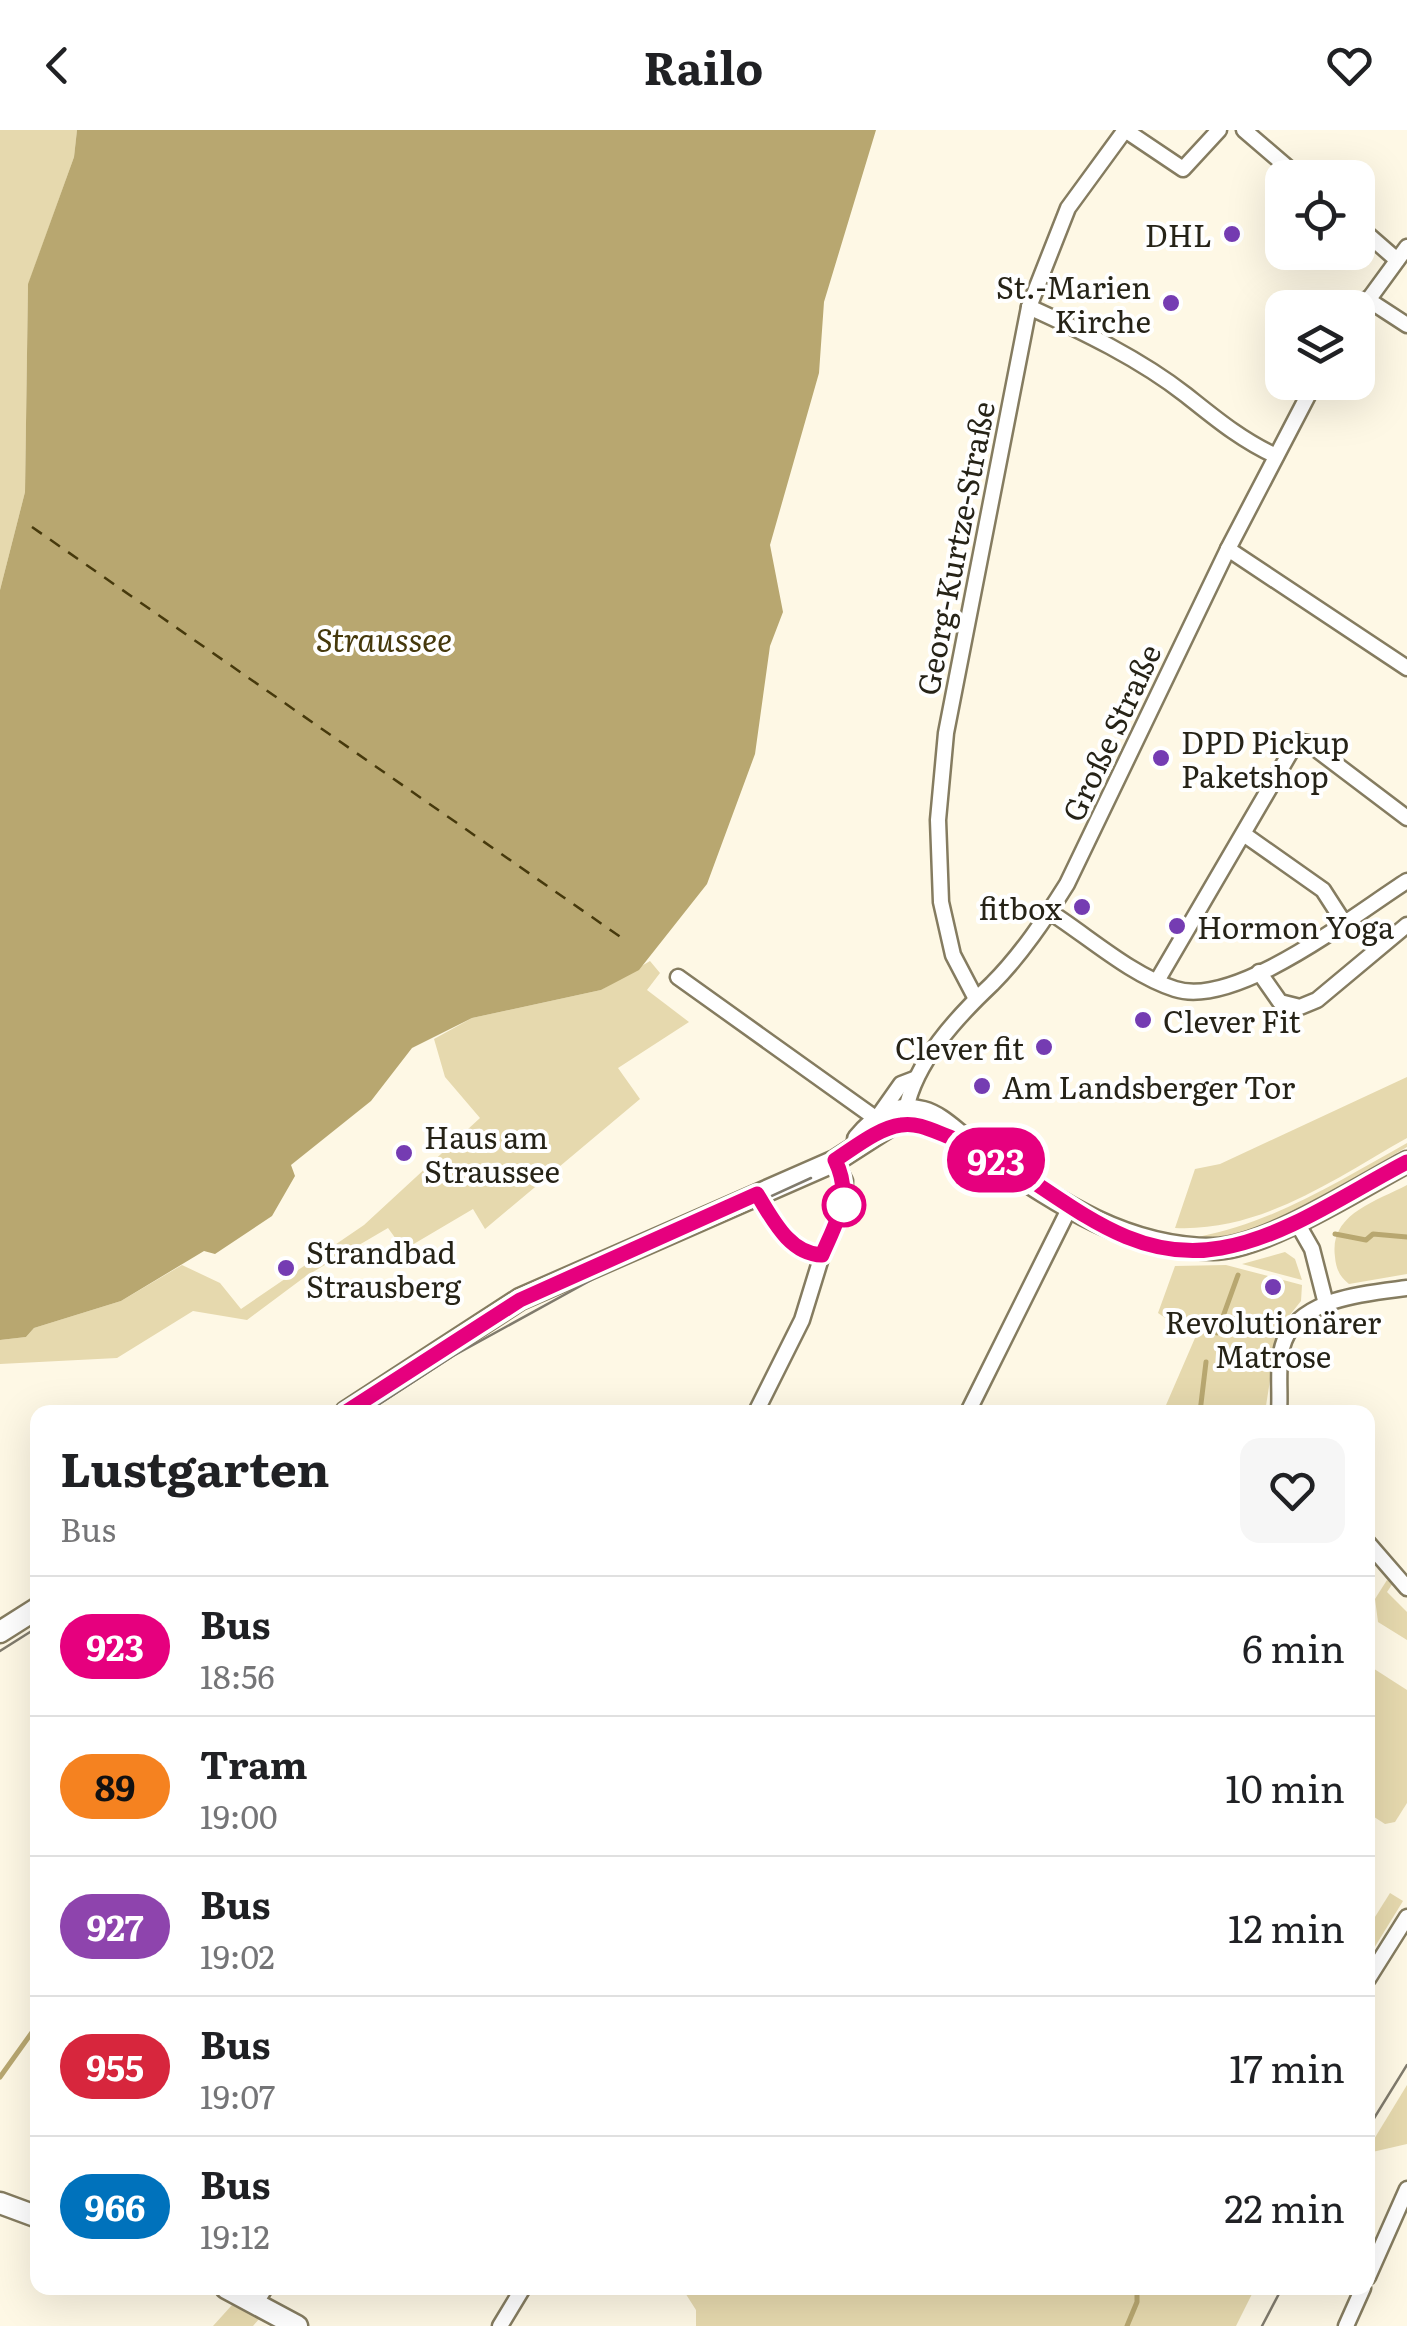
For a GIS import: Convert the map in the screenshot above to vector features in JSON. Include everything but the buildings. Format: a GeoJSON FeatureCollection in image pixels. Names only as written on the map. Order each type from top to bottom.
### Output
{"type":"FeatureCollection","features":[{"type":"Feature","properties":{"kind":"street"},"geometry":{"type":"LineString","coordinates":[[1125,130],[1183,170],[1220,130]]}},
{"type":"Feature","properties":{"kind":"street","name":"Georg-Kurtze-Straße"},"geometry":{"type":"LineString","coordinates":[[974,997],[953,955],[941,902],[938,867],[942,769],[1030,307],[1068,208],[1125,130]]}},
{"type":"Feature","properties":{"kind":"street"},"geometry":{"type":"LineString","coordinates":[[1244,130],[1279,160]]}},
{"type":"Feature","properties":{"kind":"street"},"geometry":{"type":"LineString","coordinates":[[1374,290],[1402,253],[1375,236]]}},
{"type":"Feature","properties":{"kind":"street"},"geometry":{"type":"LineString","coordinates":[[1375,304],[1407,325]]}},
{"type":"Feature","properties":{"kind":"street"},"geometry":{"type":"LineString","coordinates":[[1030,307],[1090,338],[1276,456]]}},
{"type":"Feature","properties":{"kind":"street","name":"Große Straße"},"geometry":{"type":"LineString","coordinates":[[906,1110],[915,1078],[974,997],[992,984],[1050,912],[1085,849],[1228,549],[1306,400]]}},
{"type":"Feature","properties":{"kind":"street"},"geometry":{"type":"LineString","coordinates":[[1228,549],[1407,668]]}},
{"type":"Feature","properties":{"kind":"street"},"geometry":{"type":"LineString","coordinates":[[1157,981],[1297,741],[1308,743],[1407,818]]}},
{"type":"Feature","properties":{"kind":"street"},"geometry":{"type":"LineString","coordinates":[[1245,836],[1323,890],[1343,921]]}},
{"type":"Feature","properties":{"kind":"street"},"geometry":{"type":"LineString","coordinates":[[1050,912],[1157,981],[1187,992],[1211,992],[1259,972],[1407,880]]}},
{"type":"Feature","properties":{"kind":"street"},"geometry":{"type":"LineString","coordinates":[[1259,972],[1280,1002],[1300,1008],[1317,1000],[1407,925]]}},
{"type":"Feature","properties":{"kind":"street"},"geometry":{"type":"LineString","coordinates":[[678,977],[882,1122],[914,1125],[970,1143]]}},
{"type":"Feature","properties":{"kind":"street","name":"Große Straße"},"geometry":{"type":"LineString","coordinates":[[882,1122],[901,1084],[915,1078]]}},
{"type":"Feature","properties":{"kind":"street"},"geometry":{"type":"LineString","coordinates":[[357,1405],[520,1300],[840,1157],[882,1122],[906,1110],[929,1115],[1069,1209],[1132,1239],[1198,1248],[1218,1249],[1296,1221],[1407,1162]]}},
{"type":"Feature","properties":{"kind":"street"},"geometry":{"type":"LineString","coordinates":[[760,1405],[802,1320],[846,1195],[840,1157]]}},
{"type":"Feature","properties":{"kind":"street"},"geometry":{"type":"LineString","coordinates":[[757,1194],[780,1232],[805,1252],[822,1255]]}},
{"type":"Feature","properties":{"kind":"street"},"geometry":{"type":"LineString","coordinates":[[971,1405],[1069,1209]]}},
{"type":"Feature","properties":{"kind":"street"},"geometry":{"type":"LineString","coordinates":[[1296,1221],[1312,1249],[1326,1304]]}},
{"type":"Feature","properties":{"kind":"street"},"geometry":{"type":"LineString","coordinates":[[1280,1405],[1280,1362],[1286,1336],[1303,1316],[1326,1304],[1407,1288]]}},
{"type":"Feature","properties":{"kind":"street"},"geometry":{"type":"LineString","coordinates":[[1375,1552],[1407,1588]]}},
{"type":"Feature","properties":{"kind":"street"},"geometry":{"type":"LineString","coordinates":[[0,1632],[30,1613]]}},
{"type":"Feature","properties":{"kind":"street"},"geometry":{"type":"LineString","coordinates":[[1375,1968],[1407,1918]]}},
{"type":"Feature","properties":{"kind":"street"},"geometry":{"type":"LineString","coordinates":[[1375,2261],[1407,2189]]}},
{"type":"Feature","properties":{"kind":"street"},"geometry":{"type":"LineString","coordinates":[[3,2210],[30,2215]]}},
{"type":"Feature","properties":{"kind":"street"},"geometry":{"type":"LineString","coordinates":[[262,2295],[297,2326]]}},
{"type":"Feature","properties":{"kind":"street"},"geometry":{"type":"LineString","coordinates":[[500,2326],[519,2295]]}},
{"type":"Feature","properties":{"kind":"street"},"geometry":{"type":"LineString","coordinates":[[1346,2326],[1360,2295]]}},
{"type":"Feature","properties":{"kind":"shaded area"},"geometry":{"type":"Polygon","coordinates":[[[0,130],[77,130],[74,157],[28,285],[25,492],[0,590],[0,130]]]}},
{"type":"Feature","properties":{"kind":"shaded area"},"geometry":{"type":"Polygon","coordinates":[[[650,961],[660,973],[647,990],[689,1022],[618,1068],[640,1099],[485,1229],[473,1209],[412,1245],[409,1241],[401,1246],[388,1228],[306,1276],[247,1320],[193,1311],[117,1358],[0,1364],[0,1340],[26,1337],[34,1328],[121,1301],[182,1265],[220,1283],[241,1309],[364,1225],[480,1118],[445,1077],[434,1039],[472,1018],[601,990],[650,961]]]}},
{"type":"Feature","properties":{"kind":"shaded area"},"geometry":{"type":"Polygon","coordinates":[[[1407,1077],[1407,1138],[1324,1186],[1267,1212],[1207,1227],[1175,1228],[1195,1169],[1220,1164],[1407,1077]]]}},
{"type":"Feature","properties":{"kind":"shaded area"},"geometry":{"type":"Polygon","coordinates":[[[1407,1143],[1407,1147],[1333,1191],[1279,1219],[1224,1236],[1198,1237],[1280,1211],[1407,1143]]]}},
{"type":"Feature","properties":{"kind":"shaded area"},"geometry":{"type":"Polygon","coordinates":[[[1407,1185],[1407,1274],[1349,1284],[1337,1269],[1335,1242],[1339,1230],[1357,1211],[1407,1185]]]}},
{"type":"Feature","properties":{"kind":"shaded area"},"geometry":{"type":"Polygon","coordinates":[[[1285,1252],[1295,1259],[1302,1280],[1242,1264],[1285,1252]]]}},
{"type":"Feature","properties":{"kind":"shaded area"},"geometry":{"type":"Polygon","coordinates":[[[1226,1265],[1302,1285],[1301,1301],[1278,1330],[1266,1405],[1166,1405],[1195,1338],[1158,1313],[1175,1266],[1226,1265]]]}},
{"type":"Feature","properties":{"kind":"shaded area"},"geometry":{"type":"Polygon","coordinates":[[[1387,1580],[1393,1583],[1387,1592],[1407,1612],[1407,1640],[1378,1622],[1375,1599],[1387,1580]]]}},
{"type":"Feature","properties":{"kind":"shaded area"},"geometry":{"type":"Polygon","coordinates":[[[1375,1669],[1407,1690],[1407,1803],[1395,1822],[1385,1824],[1375,1818],[1375,1669]]]}},
{"type":"Feature","properties":{"kind":"shaded area"},"geometry":{"type":"Polygon","coordinates":[[[1390,1893],[1403,1901],[1375,1947],[1375,1917],[1390,1893]]]}},
{"type":"Feature","properties":{"kind":"shaded area"},"geometry":{"type":"Polygon","coordinates":[[[1407,2085],[1407,2144],[1375,2151],[1375,2138],[1407,2085]]]}},
{"type":"Feature","properties":{"kind":"shaded area"},"geometry":{"type":"Polygon","coordinates":[[[686,2295],[1252,2295],[1236,2326],[696,2326],[696,2310],[686,2295]]]}},
{"type":"Feature","properties":{"kind":"shaded area"},"geometry":{"type":"Polygon","coordinates":[[[232,2305],[260,2318],[253,2326],[213,2326],[232,2305]]]}},
{"type":"Feature","properties":{"kind":"water","name":"Straussee"},"geometry":{"type":"Polygon","coordinates":[[[77,130],[876,130],[824,302],[819,373],[770,545],[783,612],[770,646],[755,754],[707,884],[639,970],[601,990],[472,1018],[412,1048],[371,1101],[291,1165],[295,1176],[272,1216],[215,1254],[204,1251],[121,1301],[34,1328],[26,1337],[0,1340],[0,590],[25,492],[28,284],[74,157],[77,130]]]}},
{"type":"Feature","properties":{"kind":"waterway"},"geometry":{"type":"LineString","coordinates":[[1335,1234],[1366,1240],[1373,1234],[1407,1237]]}},
{"type":"Feature","properties":{"kind":"waterway"},"geometry":{"type":"LineString","coordinates":[[1217,1333],[1238,1275]]}},
{"type":"Feature","properties":{"kind":"waterway"},"geometry":{"type":"LineString","coordinates":[[1201,1405],[1206,1362]]}},
{"type":"Feature","properties":{"kind":"waterway"},"geometry":{"type":"LineString","coordinates":[[0,2077],[30,2035]]}},
{"type":"Feature","properties":{"kind":"waterway"},"geometry":{"type":"LineString","coordinates":[[1127,2326],[1137,2295]]}},
{"type":"Feature","properties":{"kind":"ferry route"},"geometry":{"type":"LineString","coordinates":[[32,527],[622,938]]}},
{"type":"Feature","properties":{"kind":"tram line"},"geometry":{"type":"LineString","coordinates":[[378,1405],[453,1356],[604,1273],[811,1178]]}},
{"type":"Feature","properties":{"kind":"tram line"},"geometry":{"type":"LineString","coordinates":[[0,1651],[30,1632]]}},
{"type":"Feature","properties":{"kind":"tram line"},"geometry":{"type":"LineString","coordinates":[[1375,2117],[1407,2065]]}},
{"type":"Feature","properties":{"kind":"tram line"},"geometry":{"type":"LineString","coordinates":[[1262,2326],[1278,2295]]}},
{"type":"Feature","properties":{"kind":"bus line","name":"923"},"geometry":{"type":"LineString","coordinates":[[357,1405],[520,1300],[586,1267],[757,1194],[780,1232],[805,1252],[822,1255],[846,1195],[845,1181],[835,1160],[888,1127],[922,1126],[970,1143],[1069,1209],[1108,1229],[1156,1246],[1218,1249],[1254,1239],[1407,1162]]}},
{"type":"Feature","properties":{"kind":"place","name":"DHL"},"geometry":{"type":"Point","coordinates":[1232,234]}},
{"type":"Feature","properties":{"kind":"place","name":"St.-Marien Kirche"},"geometry":{"type":"Point","coordinates":[1171,303]}},
{"type":"Feature","properties":{"kind":"place","name":"DPD Pickup Paketshop"},"geometry":{"type":"Point","coordinates":[1161,758]}},
{"type":"Feature","properties":{"kind":"place","name":"fitbox"},"geometry":{"type":"Point","coordinates":[1082,907]}},
{"type":"Feature","properties":{"kind":"place","name":"Hormon Yoga"},"geometry":{"type":"Point","coordinates":[1177,926]}},
{"type":"Feature","properties":{"kind":"place","name":"Clever Fit"},"geometry":{"type":"Point","coordinates":[1143,1020]}},
{"type":"Feature","properties":{"kind":"place","name":"Clever fit"},"geometry":{"type":"Point","coordinates":[1044,1047]}},
{"type":"Feature","properties":{"kind":"place","name":"Am Landsberger Tor"},"geometry":{"type":"Point","coordinates":[982,1086]}},
{"type":"Feature","properties":{"kind":"place","name":"Haus am Straussee"},"geometry":{"type":"Point","coordinates":[404,1153]}},
{"type":"Feature","properties":{"kind":"place","name":"Strandbad Strausberg"},"geometry":{"type":"Point","coordinates":[286,1268]}},
{"type":"Feature","properties":{"kind":"place","name":"Revolutionärer Matrose"},"geometry":{"type":"Point","coordinates":[1273,1287]}}]}
